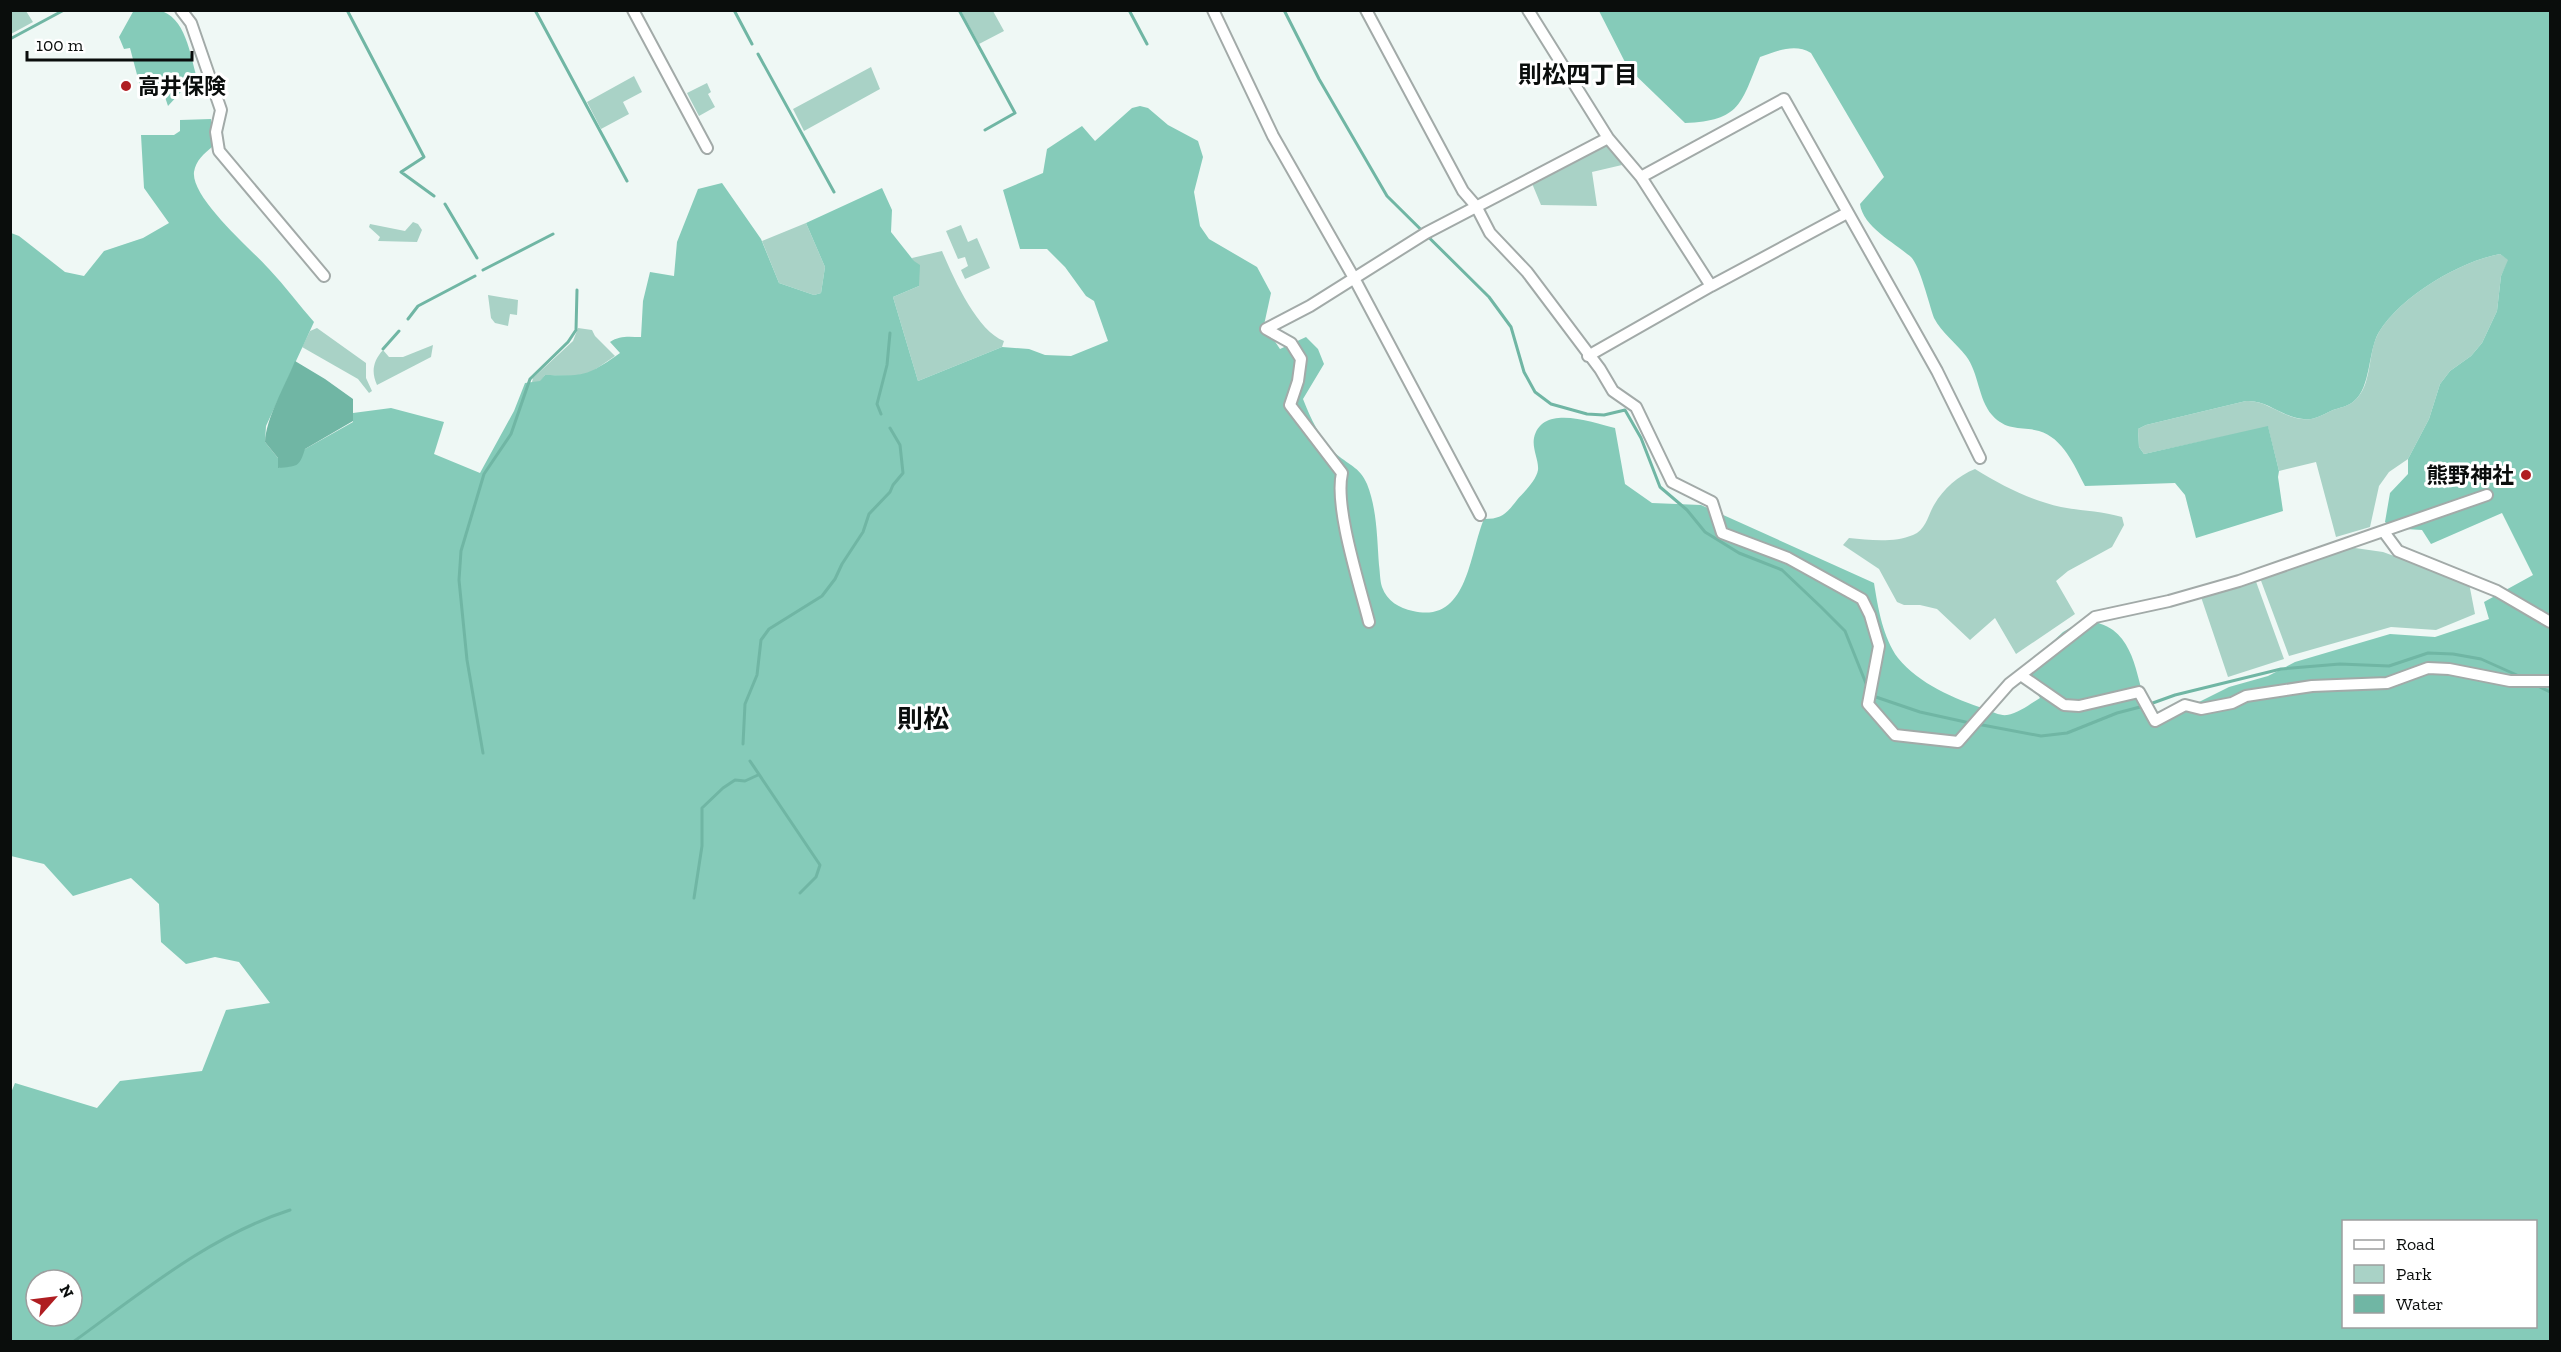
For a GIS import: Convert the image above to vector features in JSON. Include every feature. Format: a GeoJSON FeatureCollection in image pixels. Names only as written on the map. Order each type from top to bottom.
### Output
{"type":"FeatureCollection","features":[{"type":"Feature","properties":{"kind":"street"},"geometry":{"type":"LineString","coordinates":[[181,10],[191,23],[221,110],[216,132],[219,151],[324,276]]}},
{"type":"Feature","properties":{"kind":"street"},"geometry":{"type":"LineString","coordinates":[[633,10],[707,148]]}},
{"type":"Feature","properties":{"kind":"street"},"geometry":{"type":"LineString","coordinates":[[1366,10],[1463,191],[1476,206],[1490,233],[1527,272],[1600,369],[1613,391],[1636,407],[1672,482],[1712,502],[1722,533],[1788,558],[1862,599],[1870,615],[1879,646],[1868,704],[1895,735],[1958,742],[2009,684],[2095,617],[2169,601],[2239,580],[2487,495]]}},
{"type":"Feature","properties":{"kind":"street"},"geometry":{"type":"LineString","coordinates":[[1528,10],[1608,138],[1641,177],[1711,286]]}},
{"type":"Feature","properties":{"kind":"street"},"geometry":{"type":"LineString","coordinates":[[1217,12],[1272,136],[1354,278],[1480,515]]}},
{"type":"Feature","properties":{"kind":"street"},"geometry":{"type":"LineString","coordinates":[[1641,177],[1784,99],[1937,371],[1980,458]]}},
{"type":"Feature","properties":{"kind":"street"},"geometry":{"type":"LineString","coordinates":[[1369,622],[1343,516],[1339,485],[1342,473],[1290,405],[1298,381],[1301,359],[1291,343],[1266,329],[1310,306],[1426,233],[1608,138]]}},
{"type":"Feature","properties":{"kind":"street"},"geometry":{"type":"LineString","coordinates":[[1588,356],[1711,286],[1847,213]]}},
{"type":"Feature","properties":{"kind":"street"},"geometry":{"type":"LineString","coordinates":[[2384,532],[2398,551],[2497,591],[2550,622]]}},
{"type":"Feature","properties":{"kind":"street"},"geometry":{"type":"LineString","coordinates":[[2022,676],[2064,705],[2079,706],[2139,692],[2155,721],[2186,705],[2201,709],[2232,703],[2246,696],[2312,686],[2387,683],[2428,669],[2449,669],[2510,681],[2550,681]]}},
{"type":"Feature","properties":{"kind":"green space"},"geometry":{"type":"Polygon","coordinates":[[[11,10],[26,11],[33,22],[11,34],[11,10]]]}},
{"type":"Feature","properties":{"kind":"green space"},"geometry":{"type":"Polygon","coordinates":[[[961,11],[993,11],[1004,31],[979,44],[961,11]]]}},
{"type":"Feature","properties":{"kind":"green space"},"geometry":{"type":"Polygon","coordinates":[[[871,67],[880,89],[804,131],[793,109],[871,67]]]}},
{"type":"Feature","properties":{"kind":"green space"},"geometry":{"type":"Polygon","coordinates":[[[634,76],[642,92],[623,102],[629,114],[601,129],[587,102],[634,76]]]}},
{"type":"Feature","properties":{"kind":"green space"},"geometry":{"type":"Polygon","coordinates":[[[707,83],[711,92],[708,94],[715,107],[699,116],[687,93],[707,83]]]}},
{"type":"Feature","properties":{"kind":"green space"},"geometry":{"type":"Polygon","coordinates":[[[1608,142],[1622,165],[1592,172],[1597,206],[1541,205],[1531,181],[1608,142]]]}},
{"type":"Feature","properties":{"kind":"green space"},"geometry":{"type":"Polygon","coordinates":[[[413,222],[418,224],[422,230],[417,242],[378,241],[380,237],[369,227],[370,224],[405,231],[413,222]]]}},
{"type":"Feature","properties":{"kind":"green space"},"geometry":{"type":"Polygon","coordinates":[[[806,223],[825,267],[821,293],[814,295],[779,283],[762,241],[806,223]]]}},
{"type":"Feature","properties":{"kind":"green space"},"geometry":{"type":"Polygon","coordinates":[[[961,225],[968,242],[977,238],[990,268],[965,279],[961,270],[968,266],[965,257],[958,259],[946,231],[961,225]]]}},
{"type":"Feature","properties":{"kind":"green space"},"geometry":{"type":"Polygon","coordinates":[[[942,251],[959,288],[975,315],[994,335],[1004,341],[1002,347],[918,381],[893,297],[919,286],[912,258],[942,251]]]}},
{"type":"Feature","properties":{"kind":"green space"},"geometry":{"type":"Polygon","coordinates":[[[2500,254],[2509,260],[2501,276],[2497,311],[2482,343],[2471,356],[2450,371],[2440,384],[2429,419],[2408,459],[2389,472],[2379,486],[2370,527],[2336,537],[2316,462],[2279,471],[2268,427],[2144,454],[2139,447],[2138,429],[2146,425],[2246,401],[2262,403],[2302,419],[2314,418],[2349,404],[2360,395],[2364,387],[2379,332],[2401,306],[2432,282],[2467,264],[2500,254]]]}},
{"type":"Feature","properties":{"kind":"green space"},"geometry":{"type":"Polygon","coordinates":[[[488,295],[518,300],[517,315],[510,314],[508,326],[495,323],[491,318],[488,295]]]}},
{"type":"Feature","properties":{"kind":"green space"},"geometry":{"type":"Polygon","coordinates":[[[317,328],[366,363],[366,378],[372,391],[369,393],[358,379],[302,347],[310,331],[317,328]]]}},
{"type":"Feature","properties":{"kind":"green space"},"geometry":{"type":"Polygon","coordinates":[[[578,328],[592,330],[615,356],[590,373],[573,376],[545,375],[540,382],[532,382],[533,378],[573,341],[578,328]]]}},
{"type":"Feature","properties":{"kind":"green space"},"geometry":{"type":"Polygon","coordinates":[[[433,345],[431,357],[377,385],[374,367],[383,350],[389,357],[403,357],[433,345]]]}},
{"type":"Feature","properties":{"kind":"green space"},"geometry":{"type":"Polygon","coordinates":[[[1975,469],[2027,496],[2061,507],[2122,517],[2124,525],[2112,547],[2068,571],[2056,581],[2075,614],[2016,654],[1995,618],[1970,640],[1937,609],[1897,602],[1879,569],[1843,545],[1849,538],[1890,540],[1906,538],[1917,533],[1924,526],[1934,505],[1947,488],[1957,479],[1975,469]]]}},
{"type":"Feature","properties":{"kind":"green space"},"geometry":{"type":"Polygon","coordinates":[[[2348,547],[2383,552],[2469,583],[2475,614],[2436,630],[2391,627],[2289,656],[2260,578],[2348,547]]]}},
{"type":"Feature","properties":{"kind":"green space"},"geometry":{"type":"Polygon","coordinates":[[[2254,576],[2284,659],[2228,677],[2199,591],[2254,576]]]}},
{"type":"Feature","properties":{"kind":"shaded area"},"geometry":{"type":"Polygon","coordinates":[[[134,10],[158,10],[167,14],[181,28],[189,48],[197,78],[190,82],[168,106],[163,91],[155,92],[140,86],[130,48],[124,49],[119,37],[134,10]]]}},
{"type":"Feature","properties":{"kind":"shaded area"},"geometry":{"type":"Polygon","coordinates":[[[1599,11],[2550,11],[2550,1341],[11,1341],[10,1095],[15,1083],[97,1108],[120,1081],[202,1071],[226,1010],[270,1003],[239,962],[215,957],[186,964],[161,942],[159,904],[131,878],[73,896],[44,864],[11,856],[11,233],[19,236],[65,272],[84,276],[104,251],[143,238],[169,223],[144,188],[141,135],[174,135],[180,131],[180,120],[211,119],[213,146],[201,157],[194,172],[202,195],[224,223],[275,275],[314,322],[266,426],[265,442],[278,458],[279,468],[305,449],[353,422],[353,413],[391,408],[444,422],[434,454],[480,473],[514,411],[525,383],[540,381],[545,375],[586,373],[620,353],[610,342],[621,337],[641,337],[643,301],[650,272],[674,276],[677,242],[698,189],[722,183],[761,239],[779,283],[814,295],[821,293],[825,267],[806,223],[882,188],[892,210],[891,232],[914,261],[920,265],[919,286],[893,297],[918,381],[1002,347],[1029,349],[1045,355],[1071,356],[1108,341],[1094,301],[1086,296],[1065,267],[1047,249],[1020,249],[1003,190],[1043,173],[1047,149],[1082,126],[1095,141],[1132,108],[1140,106],[1148,108],[1168,125],[1198,141],[1203,157],[1194,192],[1200,226],[1209,239],[1257,267],[1271,293],[1264,325],[1280,349],[1306,337],[1318,349],[1324,364],[1303,399],[1324,441],[1357,470],[1367,484],[1375,513],[1382,587],[1390,600],[1408,610],[1431,612],[1445,607],[1456,597],[1464,583],[1484,519],[1503,515],[1532,482],[1538,470],[1534,438],[1539,427],[1557,418],[1582,420],[1615,428],[1625,484],[1652,503],[1701,505],[1874,583],[1885,632],[1898,658],[1916,676],[1938,690],[2002,715],[2016,712],[2040,698],[2022,670],[2063,632],[2087,618],[2110,628],[2122,639],[2134,662],[2149,713],[2155,724],[2229,687],[2268,676],[2295,662],[2390,634],[2435,637],[2489,619],[2484,602],[2533,575],[2502,513],[2431,544],[2422,530],[2405,529],[2398,533],[2385,522],[2390,493],[2408,474],[2408,459],[2429,419],[2440,384],[2450,371],[2471,356],[2482,343],[2497,311],[2501,276],[2508,260],[2500,254],[2467,264],[2432,282],[2401,306],[2379,332],[2364,387],[2360,395],[2349,404],[2314,418],[2302,419],[2262,403],[2246,401],[2146,425],[2138,429],[2139,447],[2144,454],[2268,426],[2279,471],[2283,511],[2196,538],[2185,495],[2175,483],[2085,486],[2067,453],[2055,440],[2039,431],[2003,424],[1987,409],[1970,363],[1934,318],[1921,277],[1911,257],[1873,227],[1862,212],[1860,204],[1884,177],[1811,53],[1792,48],[1760,57],[1743,98],[1736,106],[1718,118],[1685,123],[1628,68],[1599,11]]]}},
{"type":"Feature","properties":{"kind":"water"},"geometry":{"type":"Polygon","coordinates":[[[295,361],[353,399],[353,421],[305,449],[301,460],[296,465],[278,468],[278,458],[265,442],[266,433],[272,412],[295,361]]]}},
{"type":"Feature","properties":{"kind":"waterway"},"geometry":{"type":"LineString","coordinates":[[10,39],[64,10]]}},
{"type":"Feature","properties":{"kind":"waterway"},"geometry":{"type":"LineString","coordinates":[[347,10],[424,157],[401,172],[434,196]]}},
{"type":"Feature","properties":{"kind":"waterway"},"geometry":{"type":"LineString","coordinates":[[535,10],[627,181]]}},
{"type":"Feature","properties":{"kind":"waterway"},"geometry":{"type":"LineString","coordinates":[[734,10],[752,44]]}},
{"type":"Feature","properties":{"kind":"waterway"},"geometry":{"type":"LineString","coordinates":[[959,10],[1015,113],[985,130]]}},
{"type":"Feature","properties":{"kind":"waterway"},"geometry":{"type":"LineString","coordinates":[[1129,10],[1147,44]]}},
{"type":"Feature","properties":{"kind":"waterway"},"geometry":{"type":"LineString","coordinates":[[1284,10],[1319,79],[1387,196],[1489,297],[1511,327],[1524,372],[1535,392],[1551,404],[1587,414],[1604,415],[1625,410],[1641,438],[1660,487],[1687,510],[1705,532],[1739,553],[1782,570],[1821,607],[1845,631],[1867,686]]}},
{"type":"Feature","properties":{"kind":"waterway"},"geometry":{"type":"LineString","coordinates":[[758,54],[834,192]]}},
{"type":"Feature","properties":{"kind":"waterway"},"geometry":{"type":"LineString","coordinates":[[445,204],[477,258]]}},
{"type":"Feature","properties":{"kind":"waterway"},"geometry":{"type":"LineString","coordinates":[[483,270],[553,234]]}},
{"type":"Feature","properties":{"kind":"waterway"},"geometry":{"type":"LineString","coordinates":[[408,319],[418,306],[475,276]]}},
{"type":"Feature","properties":{"kind":"waterway"},"geometry":{"type":"LineString","coordinates":[[483,753],[467,660],[459,580],[461,551],[484,474],[511,434],[530,379],[568,342],[576,330],[577,290]]}},
{"type":"Feature","properties":{"kind":"waterway"},"geometry":{"type":"LineString","coordinates":[[383,349],[399,331]]}},
{"type":"Feature","properties":{"kind":"waterway"},"geometry":{"type":"LineString","coordinates":[[881,414],[877,404],[887,365],[890,333]]}},
{"type":"Feature","properties":{"kind":"waterway"},"geometry":{"type":"LineString","coordinates":[[743,744],[745,704],[757,675],[761,640],[769,629],[822,596],[863,532],[869,514],[890,492],[903,473],[900,445],[890,428]]}},
{"type":"Feature","properties":{"kind":"waterway"},"geometry":{"type":"LineString","coordinates":[[2150,704],[2175,695],[2281,669],[2340,664],[2389,666],[2428,653],[2453,654],[2481,659],[2519,676]]}},
{"type":"Feature","properties":{"kind":"waterway"},"geometry":{"type":"LineString","coordinates":[[2536,685],[2550,692]]}},
{"type":"Feature","properties":{"kind":"waterway"},"geometry":{"type":"LineString","coordinates":[[1873,696],[1920,712],[1970,723]]}},
{"type":"Feature","properties":{"kind":"waterway"},"geometry":{"type":"LineString","coordinates":[[1977,724],[2041,736],[2067,733],[2117,713],[2144,706]]}},
{"type":"Feature","properties":{"kind":"waterway"},"geometry":{"type":"LineString","coordinates":[[750,761],[820,865],[816,877],[800,893]]}},
{"type":"Feature","properties":{"kind":"waterway"},"geometry":{"type":"LineString","coordinates":[[694,898],[702,846],[702,808],[735,780],[745,781],[758,775]]}},
{"type":"Feature","properties":{"kind":"waterway"},"geometry":{"type":"LineString","coordinates":[[73,1342],[204,1250],[260,1221],[290,1210]]}},
{"type":"Feature","properties":{"kind":"place","name":"高井保険"},"geometry":{"type":"Point","coordinates":[126,86]}},
{"type":"Feature","properties":{"kind":"place","name":"熊野神社"},"geometry":{"type":"Point","coordinates":[2526,475]}},
{"type":"Feature","properties":{"kind":"district","name":"則松四丁目"},"geometry":{"type":"Point","coordinates":[1578,74]}},
{"type":"Feature","properties":{"kind":"district","name":"則松"},"geometry":{"type":"Point","coordinates":[923,719]}}]}
